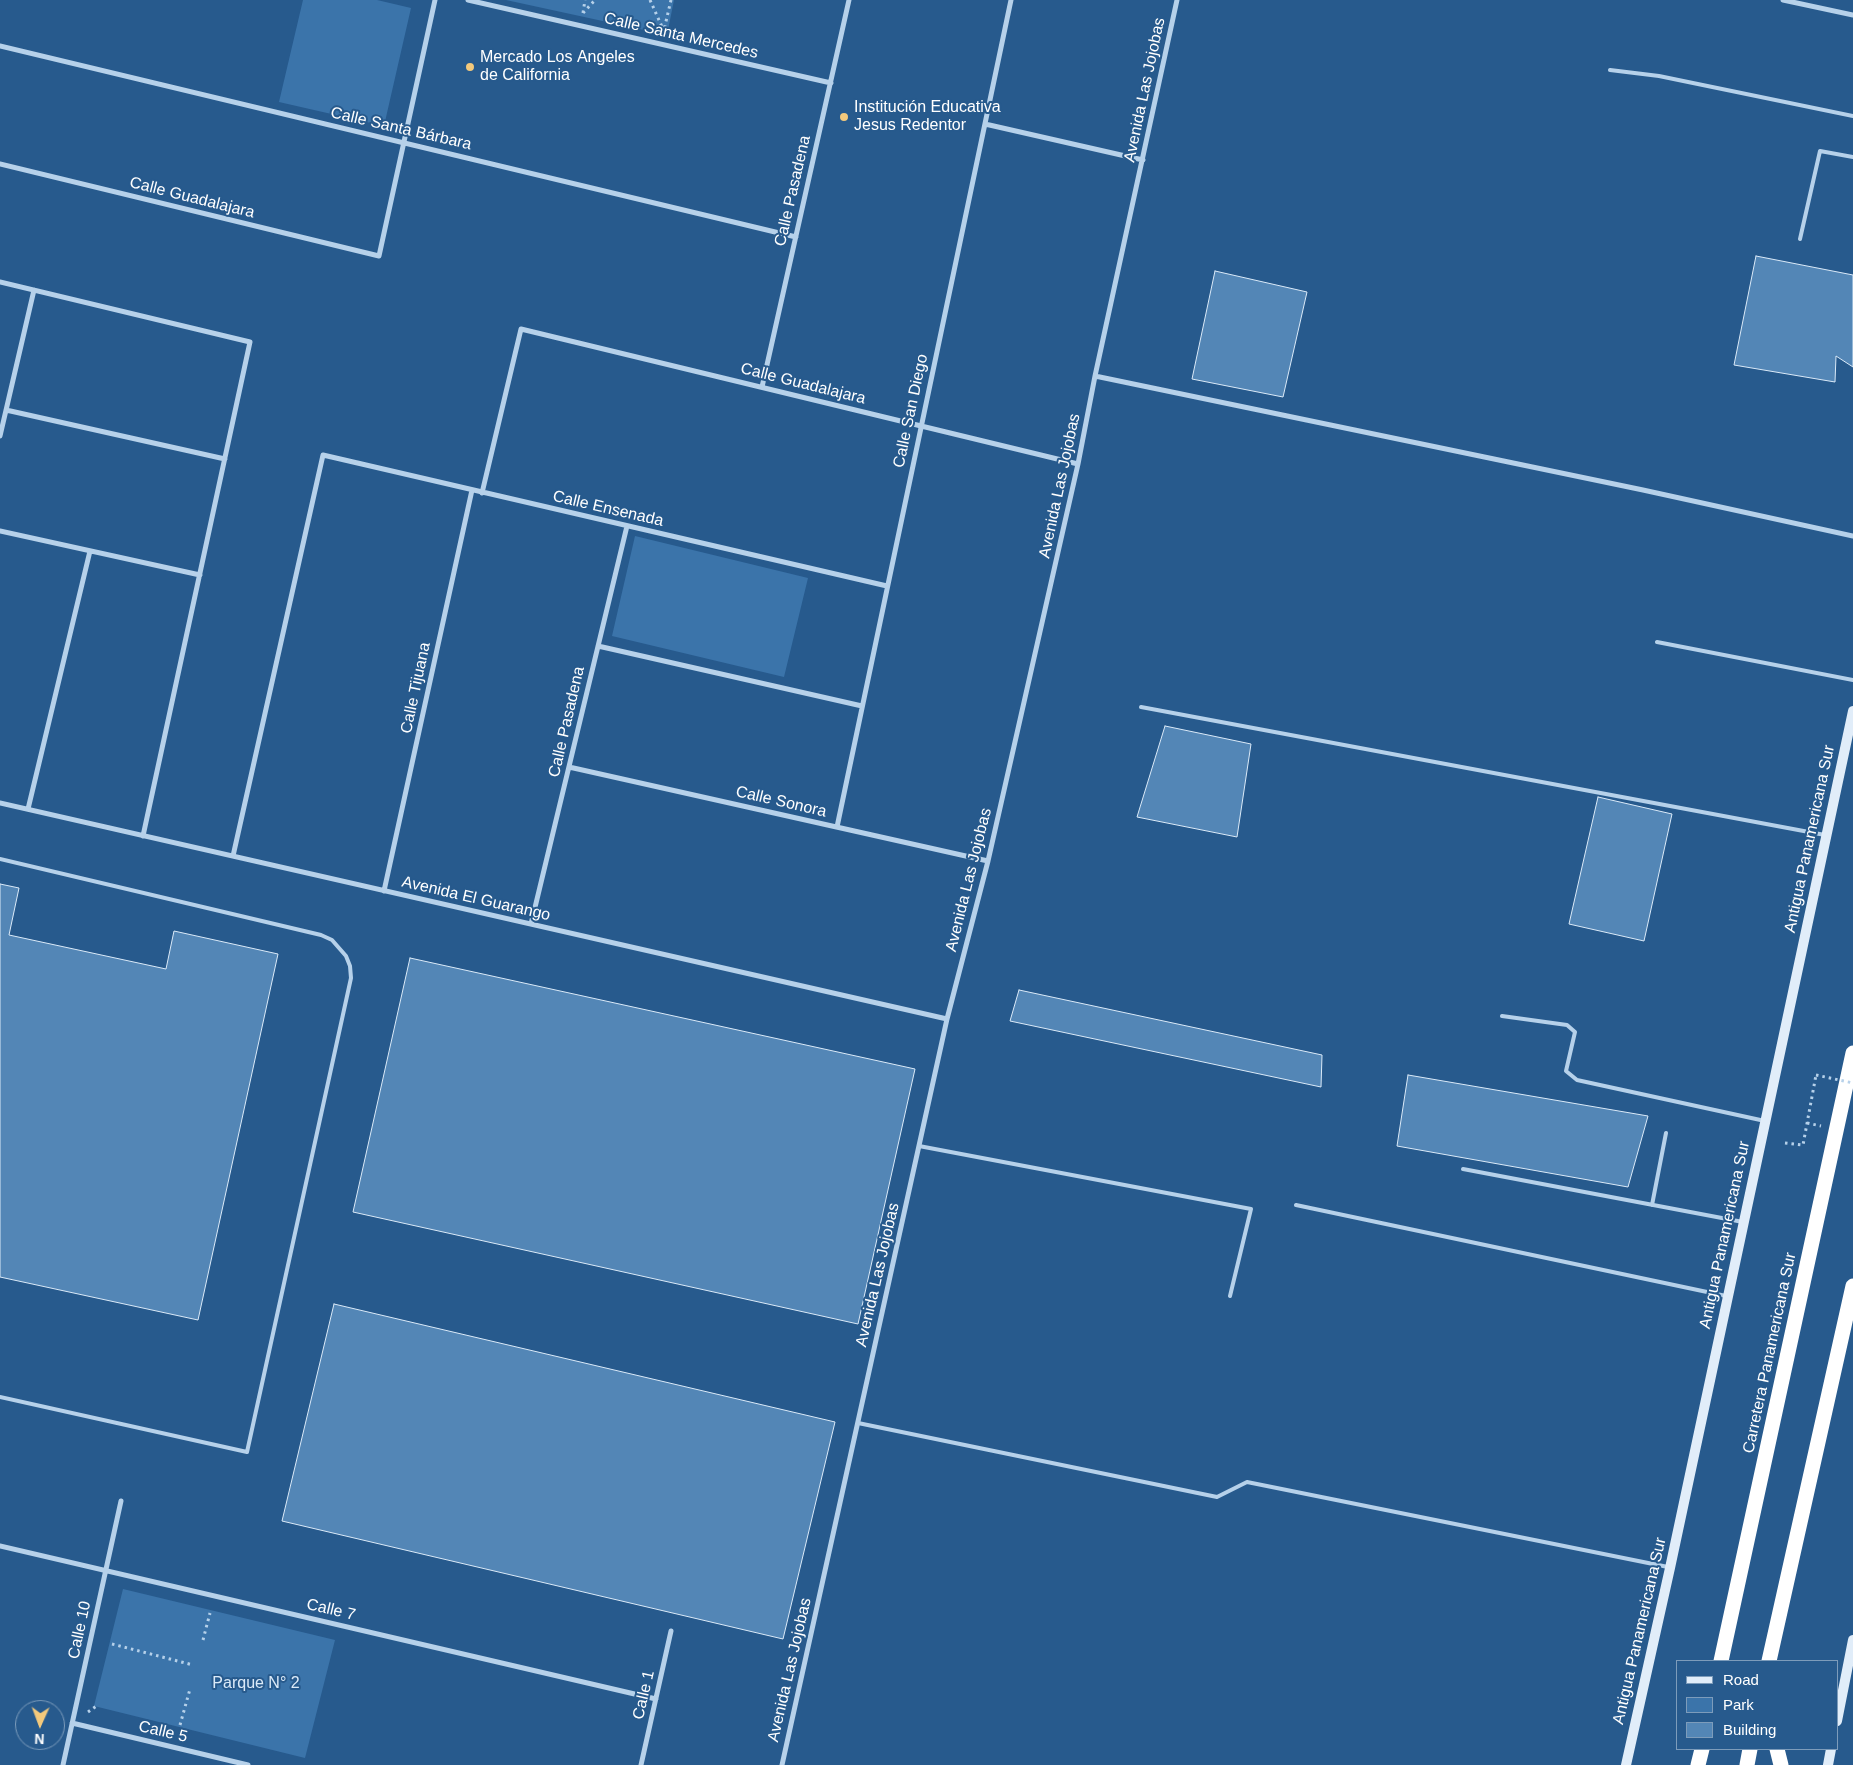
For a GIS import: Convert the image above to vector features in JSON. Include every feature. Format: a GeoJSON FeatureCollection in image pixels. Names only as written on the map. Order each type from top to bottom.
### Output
{"type":"FeatureCollection","features":[{"type":"Feature","properties":{"kind":"highway","name":"Carretera Panamericana Sur"},"geometry":{"type":"LineString","coordinates":[[1721,1660],[1853,1053]]}},
{"type":"Feature","properties":{"kind":"highway"},"geometry":{"type":"LineString","coordinates":[[1769,1660],[1853,1286]]}},
{"type":"Feature","properties":{"kind":"highway"},"geometry":{"type":"LineString","coordinates":[[1698,1765],[1702,1750]]}},
{"type":"Feature","properties":{"kind":"highway"},"geometry":{"type":"LineString","coordinates":[[1747,1765],[1750,1750]]}},
{"type":"Feature","properties":{"kind":"highway"},"geometry":{"type":"LineString","coordinates":[[1777,1750],[1780,1765]]}},
{"type":"Feature","properties":{"kind":"main road","name":"Antigua Panamericana Sur"},"geometry":{"type":"LineString","coordinates":[[1626,1765],[1670,1568],[1726,1296],[1853,711]]}},
{"type":"Feature","properties":{"kind":"main road"},"geometry":{"type":"LineString","coordinates":[[1838,1716],[1853,1640]]}},
{"type":"Feature","properties":{"kind":"main road"},"geometry":{"type":"LineString","coordinates":[[1828,1765],[1831,1750]]}},
{"type":"Feature","properties":{"kind":"street"},"geometry":{"type":"LineString","coordinates":[[404,143],[435,0]]}},
{"type":"Feature","properties":{"kind":"street","name":"Calle Santa Mercedes"},"geometry":{"type":"LineString","coordinates":[[468,0],[830,83]]}},
{"type":"Feature","properties":{"kind":"street","name":"Calle Pasadena"},"geometry":{"type":"LineString","coordinates":[[762,387],[849,0]]}},
{"type":"Feature","properties":{"kind":"street","name":"Calle San Diego"},"geometry":{"type":"LineString","coordinates":[[837,827],[1011,0]]}},
{"type":"Feature","properties":{"kind":"street","name":"Avenida Las Jojobas"},"geometry":{"type":"LineString","coordinates":[[782,1765],[947,1019],[988,862],[1078,464],[1095,376],[1144,160],[1177,0]]}},
{"type":"Feature","properties":{"kind":"street"},"geometry":{"type":"LineString","coordinates":[[1783,0],[1853,15]]}},
{"type":"Feature","properties":{"kind":"street","name":"Calle Santa Bárbara"},"geometry":{"type":"LineString","coordinates":[[0,46],[796,237]]}},
{"type":"Feature","properties":{"kind":"street"},"geometry":{"type":"LineString","coordinates":[[985,124],[1144,160]]}},
{"type":"Feature","properties":{"kind":"street","name":"Calle Guadalajara"},"geometry":{"type":"LineString","coordinates":[[0,164],[379,256],[404,143]]}},
{"type":"Feature","properties":{"kind":"street"},"geometry":{"type":"LineString","coordinates":[[0,282],[250,342],[143,836]]}},
{"type":"Feature","properties":{"kind":"street"},"geometry":{"type":"LineString","coordinates":[[0,436],[34,290]]}},
{"type":"Feature","properties":{"kind":"street","name":"Calle Guadalajara"},"geometry":{"type":"LineString","coordinates":[[482,493],[522,329],[1078,464]]}},
{"type":"Feature","properties":{"kind":"street"},"geometry":{"type":"LineString","coordinates":[[1095,376],[1633,488],[1853,536]]}},
{"type":"Feature","properties":{"kind":"street"},"geometry":{"type":"LineString","coordinates":[[6,410],[225,459]]}},
{"type":"Feature","properties":{"kind":"street","name":"Calle Ensenada"},"geometry":{"type":"LineString","coordinates":[[233,856],[323,456],[887,586]]}},
{"type":"Feature","properties":{"kind":"street","name":"Calle Tijuana"},"geometry":{"type":"LineString","coordinates":[[384,891],[472,490]]}},
{"type":"Feature","properties":{"kind":"street","name":"Calle Pasadena"},"geometry":{"type":"LineString","coordinates":[[531,924],[627,526]]}},
{"type":"Feature","properties":{"kind":"street"},"geometry":{"type":"LineString","coordinates":[[0,531],[200,575]]}},
{"type":"Feature","properties":{"kind":"street"},"geometry":{"type":"LineString","coordinates":[[28,809],[90,551]]}},
{"type":"Feature","properties":{"kind":"street"},"geometry":{"type":"LineString","coordinates":[[598,646],[862,706]]}},
{"type":"Feature","properties":{"kind":"street","name":"Calle Sonora"},"geometry":{"type":"LineString","coordinates":[[569,767],[988,862]]}},
{"type":"Feature","properties":{"kind":"street","name":"Avenida El Guarango"},"geometry":{"type":"LineString","coordinates":[[0,803],[947,1019]]}},
{"type":"Feature","properties":{"kind":"street","name":"Calle 10"},"geometry":{"type":"LineString","coordinates":[[63,1765],[121,1501]]}},
{"type":"Feature","properties":{"kind":"street","name":"Calle 7"},"geometry":{"type":"LineString","coordinates":[[0,1546],[656,1699]]}},
{"type":"Feature","properties":{"kind":"street","name":"Calle 1"},"geometry":{"type":"LineString","coordinates":[[641,1765],[671,1632]]}},
{"type":"Feature","properties":{"kind":"street","name":"Calle 5"},"geometry":{"type":"LineString","coordinates":[[72,1723],[248,1765]]}},
{"type":"Feature","properties":{"kind":"lane"},"geometry":{"type":"LineString","coordinates":[[1610,70],[1659,76],[1853,116]]}},
{"type":"Feature","properties":{"kind":"lane"},"geometry":{"type":"LineString","coordinates":[[1800,239],[1820,151],[1853,157]]}},
{"type":"Feature","properties":{"kind":"lane"},"geometry":{"type":"LineString","coordinates":[[1657,642],[1853,680]]}},
{"type":"Feature","properties":{"kind":"lane"},"geometry":{"type":"LineString","coordinates":[[1142,707],[1827,836]]}},
{"type":"Feature","properties":{"kind":"lane"},"geometry":{"type":"LineString","coordinates":[[0,859],[321,935],[332,940],[346,956],[350,966],[351,978],[247,1452],[0,1397]]}},
{"type":"Feature","properties":{"kind":"lane"},"geometry":{"type":"LineString","coordinates":[[1502,1016],[1567,1025],[1575,1032],[1566,1071],[1577,1080],[1764,1121]]}},
{"type":"Feature","properties":{"kind":"lane"},"geometry":{"type":"LineString","coordinates":[[1652,1205],[1666,1133]]}},
{"type":"Feature","properties":{"kind":"lane"},"geometry":{"type":"LineString","coordinates":[[919,1146],[1251,1209],[1230,1296]]}},
{"type":"Feature","properties":{"kind":"lane"},"geometry":{"type":"LineString","coordinates":[[1463,1169],[1743,1222]]}},
{"type":"Feature","properties":{"kind":"lane"},"geometry":{"type":"LineString","coordinates":[[1296,1205],[1726,1296]]}},
{"type":"Feature","properties":{"kind":"lane"},"geometry":{"type":"LineString","coordinates":[[858,1423],[1217,1497],[1247,1482],[1670,1568]]}},
{"type":"Feature","properties":{"kind":"path"},"geometry":{"type":"LineString","coordinates":[[580,26],[585,0]]}},
{"type":"Feature","properties":{"kind":"path"},"geometry":{"type":"LineString","coordinates":[[583,12],[595,0]]}},
{"type":"Feature","properties":{"kind":"path"},"geometry":{"type":"LineString","coordinates":[[650,0],[664,30]]}},
{"type":"Feature","properties":{"kind":"path"},"geometry":{"type":"LineString","coordinates":[[661,44],[671,0]]}},
{"type":"Feature","properties":{"kind":"path"},"geometry":{"type":"LineString","coordinates":[[583,12],[592,14]]}},
{"type":"Feature","properties":{"kind":"path"},"geometry":{"type":"LineString","coordinates":[[655,28],[664,30]]}},
{"type":"Feature","properties":{"kind":"path"},"geometry":{"type":"LineString","coordinates":[[1785,1143],[1803,1145],[1816,1075],[1853,1083]]}},
{"type":"Feature","properties":{"kind":"path"},"geometry":{"type":"LineString","coordinates":[[203,1640],[210,1613]]}},
{"type":"Feature","properties":{"kind":"path"},"geometry":{"type":"LineString","coordinates":[[112,1644],[193,1665]]}},
{"type":"Feature","properties":{"kind":"path"},"geometry":{"type":"LineString","coordinates":[[180,1725],[190,1689]]}},
{"type":"Feature","properties":{"kind":"green space"},"geometry":{"type":"Polygon","coordinates":[[[303,0],[377,0],[411,8],[384,126],[279,102],[303,0]]]}},
{"type":"Feature","properties":{"kind":"green space"},"geometry":{"type":"Polygon","coordinates":[[[506,0],[674,0],[667,35],[506,0]]]}},
{"type":"Feature","properties":{"kind":"green space"},"geometry":{"type":"Polygon","coordinates":[[[635,536],[808,578],[784,677],[612,636],[635,536]]]}},
{"type":"Feature","properties":{"kind":"green space","name":"Parque N° 2"},"geometry":{"type":"Polygon","coordinates":[[[123,1589],[335,1640],[305,1758],[94,1706],[123,1589]]]}},
{"type":"Feature","properties":{"kind":"building"},"geometry":{"type":"Polygon","coordinates":[[[1756,256],[1853,275],[1853,367],[1836,356],[1835,382],[1734,365],[1756,256]]]}},
{"type":"Feature","properties":{"kind":"building"},"geometry":{"type":"Polygon","coordinates":[[[1215,271],[1307,292],[1283,397],[1192,379],[1215,271]]]}},
{"type":"Feature","properties":{"kind":"building"},"geometry":{"type":"Polygon","coordinates":[[[1165,726],[1251,744],[1237,837],[1137,817],[1165,726]]]}},
{"type":"Feature","properties":{"kind":"building"},"geometry":{"type":"Polygon","coordinates":[[[1598,797],[1672,814],[1644,941],[1569,924],[1598,797]]]}},
{"type":"Feature","properties":{"kind":"building"},"geometry":{"type":"Polygon","coordinates":[[[0,884],[19,888],[9,935],[166,969],[174,931],[278,954],[198,1320],[0,1277],[0,884]]]}},
{"type":"Feature","properties":{"kind":"building"},"geometry":{"type":"Polygon","coordinates":[[[410,958],[915,1069],[858,1324],[353,1212],[410,958]]]}},
{"type":"Feature","properties":{"kind":"building"},"geometry":{"type":"Polygon","coordinates":[[[1019,990],[1322,1055],[1321,1087],[1010,1021],[1019,990]]]}},
{"type":"Feature","properties":{"kind":"building"},"geometry":{"type":"Polygon","coordinates":[[[1408,1075],[1648,1116],[1628,1187],[1397,1146],[1408,1075]]]}},
{"type":"Feature","properties":{"kind":"building"},"geometry":{"type":"Polygon","coordinates":[[[334,1304],[835,1422],[783,1639],[282,1521],[334,1304]]]}},
{"type":"Feature","properties":{"kind":"place","name":"Mercado Los Angeles de California"},"geometry":{"type":"Point","coordinates":[470,67]}},
{"type":"Feature","properties":{"kind":"place","name":"Institución Educativa Jesus Redentor"},"geometry":{"type":"Point","coordinates":[844,117]}}]}
